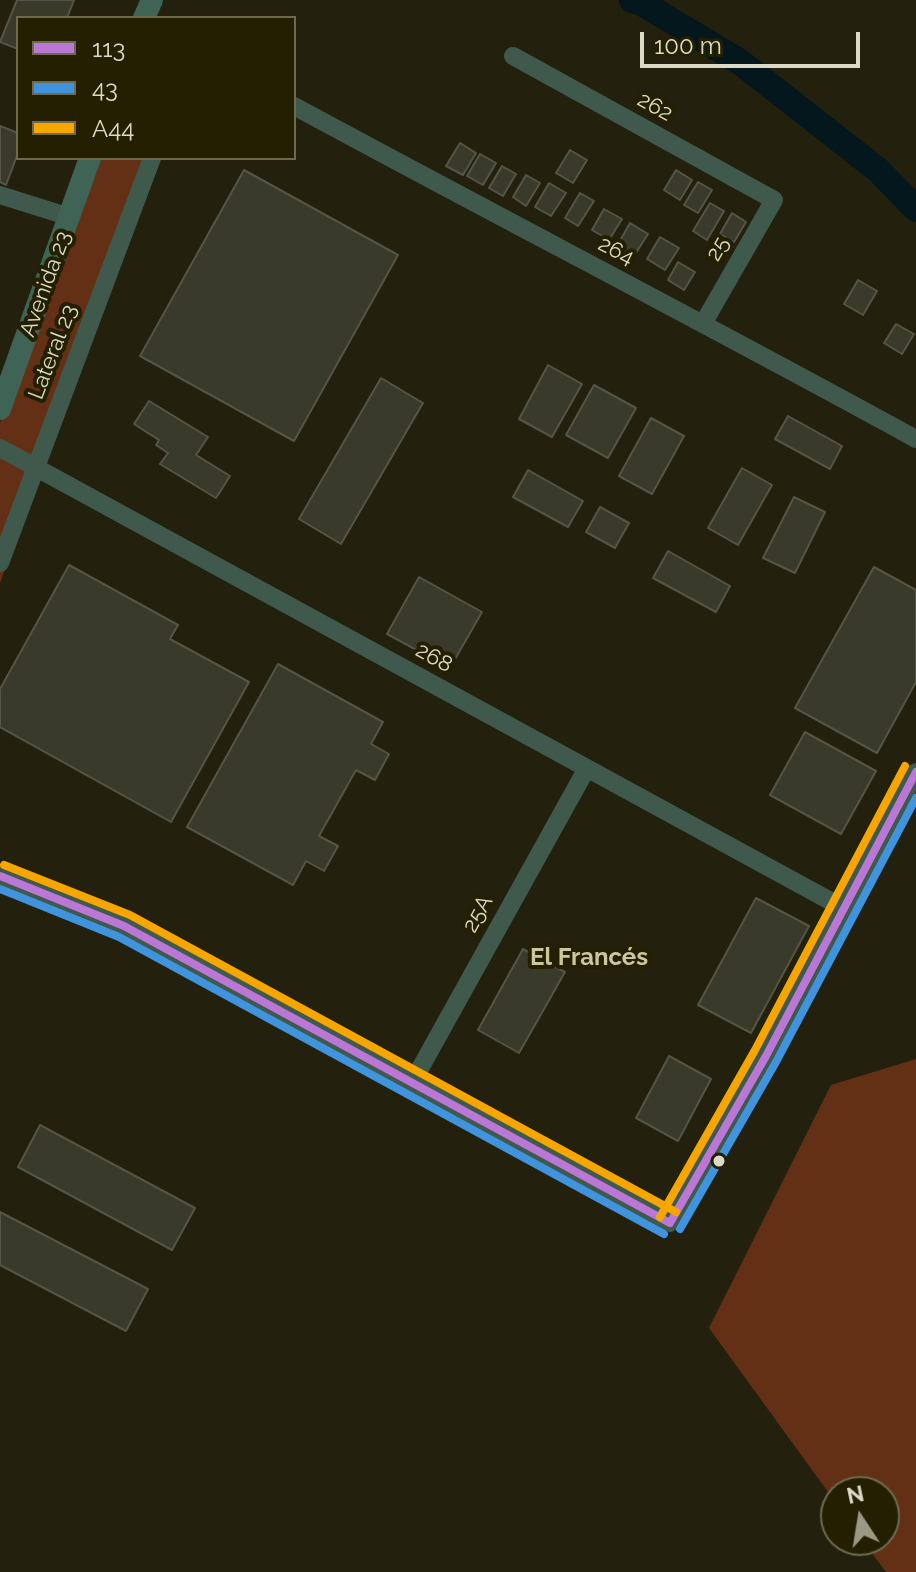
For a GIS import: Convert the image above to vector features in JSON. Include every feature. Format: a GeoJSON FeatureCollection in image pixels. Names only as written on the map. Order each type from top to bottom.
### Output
{"type":"FeatureCollection","features":[{"type":"Feature","properties":{"kind":"main road","name":"Avenida 23"},"geometry":{"type":"LineString","coordinates":[[0,409],[89,160]]}},
{"type":"Feature","properties":{"kind":"street","name":"262"},"geometry":{"type":"LineString","coordinates":[[513,56],[774,200]]}},
{"type":"Feature","properties":{"kind":"street","name":"264"},"geometry":{"type":"LineString","coordinates":[[296,107],[533,235],[704,322],[916,439]]}},
{"type":"Feature","properties":{"kind":"street","name":"Lateral 23"},"geometry":{"type":"LineString","coordinates":[[0,563],[151,160]]}},
{"type":"Feature","properties":{"kind":"street"},"geometry":{"type":"LineString","coordinates":[[0,195],[70,217]]}},
{"type":"Feature","properties":{"kind":"street","name":"25"},"geometry":{"type":"LineString","coordinates":[[704,322],[774,200]]}},
{"type":"Feature","properties":{"kind":"street","name":"268"},"geometry":{"type":"LineString","coordinates":[[0,448],[845,909]]}},
{"type":"Feature","properties":{"kind":"street","name":"25A"},"geometry":{"type":"LineString","coordinates":[[412,1083],[587,768]]}},
{"type":"Feature","properties":{"kind":"street"},"geometry":{"type":"LineString","coordinates":[[0,876],[124,926],[670,1223],[708,1160],[845,909],[916,772]]}},
{"type":"Feature","properties":{"kind":"shaded area"},"geometry":{"type":"Polygon","coordinates":[[[94,160],[148,160],[0,583],[0,423],[94,160]]]}},
{"type":"Feature","properties":{"kind":"shaded area"},"geometry":{"type":"Polygon","coordinates":[[[916,1059],[916,1572],[886,1572],[874,1556],[900,1556],[900,1476],[820,1476],[820,1481],[709,1328],[831,1085],[916,1059]]]}},
{"type":"Feature","properties":{"kind":"building"},"geometry":{"type":"Polygon","coordinates":[[[17,0],[74,0],[68,16],[16,16],[16,48],[0,42],[17,0]]]}},
{"type":"Feature","properties":{"kind":"building"},"geometry":{"type":"Polygon","coordinates":[[[0,126],[16,132],[16,158],[6,185],[0,182],[0,126]]]}},
{"type":"Feature","properties":{"kind":"building"},"geometry":{"type":"Polygon","coordinates":[[[460,143],[476,153],[463,175],[446,166],[460,143]]]}},
{"type":"Feature","properties":{"kind":"building"},"geometry":{"type":"Polygon","coordinates":[[[570,150],[587,160],[573,183],[556,173],[570,150]]]}},
{"type":"Feature","properties":{"kind":"building"},"geometry":{"type":"Polygon","coordinates":[[[480,154],[496,163],[483,185],[467,176],[480,154]]]}},
{"type":"Feature","properties":{"kind":"building"},"geometry":{"type":"Polygon","coordinates":[[[502,166],[516,174],[503,196],[489,188],[502,166]]]}},
{"type":"Feature","properties":{"kind":"building"},"geometry":{"type":"Polygon","coordinates":[[[244,170],[398,255],[294,441],[140,356],[244,170]]]}},
{"type":"Feature","properties":{"kind":"building"},"geometry":{"type":"Polygon","coordinates":[[[676,170],[692,180],[680,200],[664,190],[676,170]]]}},
{"type":"Feature","properties":{"kind":"building"},"geometry":{"type":"Polygon","coordinates":[[[526,175],[540,183],[526,206],[513,197],[526,175]]]}},
{"type":"Feature","properties":{"kind":"building"},"geometry":{"type":"Polygon","coordinates":[[[698,182],[712,190],[698,213],[684,205],[698,182]]]}},
{"type":"Feature","properties":{"kind":"building"},"geometry":{"type":"Polygon","coordinates":[[[549,183],[566,193],[551,216],[535,207],[549,183]]]}},
{"type":"Feature","properties":{"kind":"building"},"geometry":{"type":"Polygon","coordinates":[[[580,193],[594,201],[578,226],[565,218],[580,193]]]}},
{"type":"Feature","properties":{"kind":"building"},"geometry":{"type":"Polygon","coordinates":[[[710,203],[724,211],[707,240],[693,231],[710,203]]]}},
{"type":"Feature","properties":{"kind":"building"},"geometry":{"type":"Polygon","coordinates":[[[604,209],[622,219],[609,240],[592,230],[604,209]]]}},
{"type":"Feature","properties":{"kind":"building"},"geometry":{"type":"Polygon","coordinates":[[[732,213],[746,222],[734,242],[720,234],[732,213]]]}},
{"type":"Feature","properties":{"kind":"building"},"geometry":{"type":"Polygon","coordinates":[[[630,223],[648,234],[634,256],[617,246],[630,223]]]}},
{"type":"Feature","properties":{"kind":"building"},"geometry":{"type":"Polygon","coordinates":[[[660,237],[679,248],[665,270],[647,259],[660,237]]]}},
{"type":"Feature","properties":{"kind":"building"},"geometry":{"type":"Polygon","coordinates":[[[678,262],[695,272],[684,290],[668,280],[678,262]]]}},
{"type":"Feature","properties":{"kind":"building"},"geometry":{"type":"Polygon","coordinates":[[[858,280],[877,291],[863,315],[844,304],[858,280]]]}},
{"type":"Feature","properties":{"kind":"building"},"geometry":{"type":"Polygon","coordinates":[[[896,324],[914,334],[902,354],[884,343],[896,324]]]}},
{"type":"Feature","properties":{"kind":"building"},"geometry":{"type":"Polygon","coordinates":[[[548,365],[582,384],[552,437],[519,419],[548,365]]]}},
{"type":"Feature","properties":{"kind":"building"},"geometry":{"type":"Polygon","coordinates":[[[381,378],[423,403],[341,544],[299,519],[381,378]]]}},
{"type":"Feature","properties":{"kind":"building"},"geometry":{"type":"Polygon","coordinates":[[[594,385],[636,408],[608,458],[566,435],[594,385]]]}},
{"type":"Feature","properties":{"kind":"building"},"geometry":{"type":"Polygon","coordinates":[[[149,401],[208,437],[196,455],[230,476],[216,498],[160,464],[168,453],[156,445],[159,440],[134,424],[149,401]]]}},
{"type":"Feature","properties":{"kind":"building"},"geometry":{"type":"Polygon","coordinates":[[[788,416],[842,446],[830,469],[775,439],[788,416]]]}},
{"type":"Feature","properties":{"kind":"building"},"geometry":{"type":"Polygon","coordinates":[[[651,418],[684,436],[652,494],[619,476],[651,418]]]}},
{"type":"Feature","properties":{"kind":"building"},"geometry":{"type":"Polygon","coordinates":[[[742,468],[772,485],[738,545],[708,528],[742,468]]]}},
{"type":"Feature","properties":{"kind":"building"},"geometry":{"type":"Polygon","coordinates":[[[528,470],[583,501],[568,527],[513,497],[528,470]]]}},
{"type":"Feature","properties":{"kind":"building"},"geometry":{"type":"Polygon","coordinates":[[[794,497],[825,512],[795,573],[763,558],[794,497]]]}},
{"type":"Feature","properties":{"kind":"building"},"geometry":{"type":"Polygon","coordinates":[[[600,507],[629,523],[615,548],[586,532],[600,507]]]}},
{"type":"Feature","properties":{"kind":"building"},"geometry":{"type":"Polygon","coordinates":[[[668,551],[730,586],[716,612],[653,578],[668,551]]]}},
{"type":"Feature","properties":{"kind":"building"},"geometry":{"type":"Polygon","coordinates":[[[69,565],[178,625],[170,639],[249,682],[171,822],[0,727],[0,689],[69,565]]]}},
{"type":"Feature","properties":{"kind":"building"},"geometry":{"type":"Polygon","coordinates":[[[874,567],[916,590],[916,682],[877,753],[795,708],[874,567]]]}},
{"type":"Feature","properties":{"kind":"building"},"geometry":{"type":"Polygon","coordinates":[[[419,577],[482,612],[450,668],[387,634],[419,577]]]}},
{"type":"Feature","properties":{"kind":"building"},"geometry":{"type":"Polygon","coordinates":[[[278,664],[383,722],[371,744],[389,754],[375,780],[356,770],[319,836],[338,846],[324,871],[306,861],[293,885],[187,827],[278,664]]]}},
{"type":"Feature","properties":{"kind":"building"},"geometry":{"type":"Polygon","coordinates":[[[805,732],[876,771],[841,834],[770,795],[805,732]]]}},
{"type":"Feature","properties":{"kind":"building"},"geometry":{"type":"Polygon","coordinates":[[[756,898],[809,926],[751,1033],[698,1005],[756,898]]]}},
{"type":"Feature","properties":{"kind":"building"},"geometry":{"type":"Polygon","coordinates":[[[523,949],[565,972],[519,1053],[478,1030],[523,949]]]}},
{"type":"Feature","properties":{"kind":"building"},"geometry":{"type":"Polygon","coordinates":[[[669,1056],[711,1079],[678,1141],[636,1118],[669,1056]]]}},
{"type":"Feature","properties":{"kind":"building"},"geometry":{"type":"Polygon","coordinates":[[[40,1125],[195,1208],[172,1250],[18,1167],[40,1125]]]}},
{"type":"Feature","properties":{"kind":"building"},"geometry":{"type":"Polygon","coordinates":[[[0,1212],[148,1289],[126,1331],[0,1265],[0,1212]]]}},
{"type":"Feature","properties":{"kind":"waterway"},"geometry":{"type":"LineString","coordinates":[[632,0],[740,62],[878,170],[916,209]]}},
{"type":"Feature","properties":{"kind":"transit line","name":"A44"},"geometry":{"type":"LineString","coordinates":[[660,1217],[755,1050],[905,766]]}},
{"type":"Feature","properties":{"kind":"transit line","name":"113"},"geometry":{"type":"LineString","coordinates":[[670,1223],[766,1056],[916,772]]}},
{"type":"Feature","properties":{"kind":"transit line","name":"43"},"geometry":{"type":"LineString","coordinates":[[680,1229],[776,1062],[916,798]]}},
{"type":"Feature","properties":{"kind":"transit line","name":"A44"},"geometry":{"type":"LineString","coordinates":[[4,865],[130,915],[676,1212]]}},
{"type":"Feature","properties":{"kind":"transit line","name":"113"},"geometry":{"type":"LineString","coordinates":[[0,876],[124,926],[670,1223]]}},
{"type":"Feature","properties":{"kind":"transit line","name":"43"},"geometry":{"type":"LineString","coordinates":[[0,889],[119,937],[664,1234]]}},
{"type":"Feature","properties":{"kind":"district","name":"El Francés"},"geometry":{"type":"Point","coordinates":[589,958]}}]}
